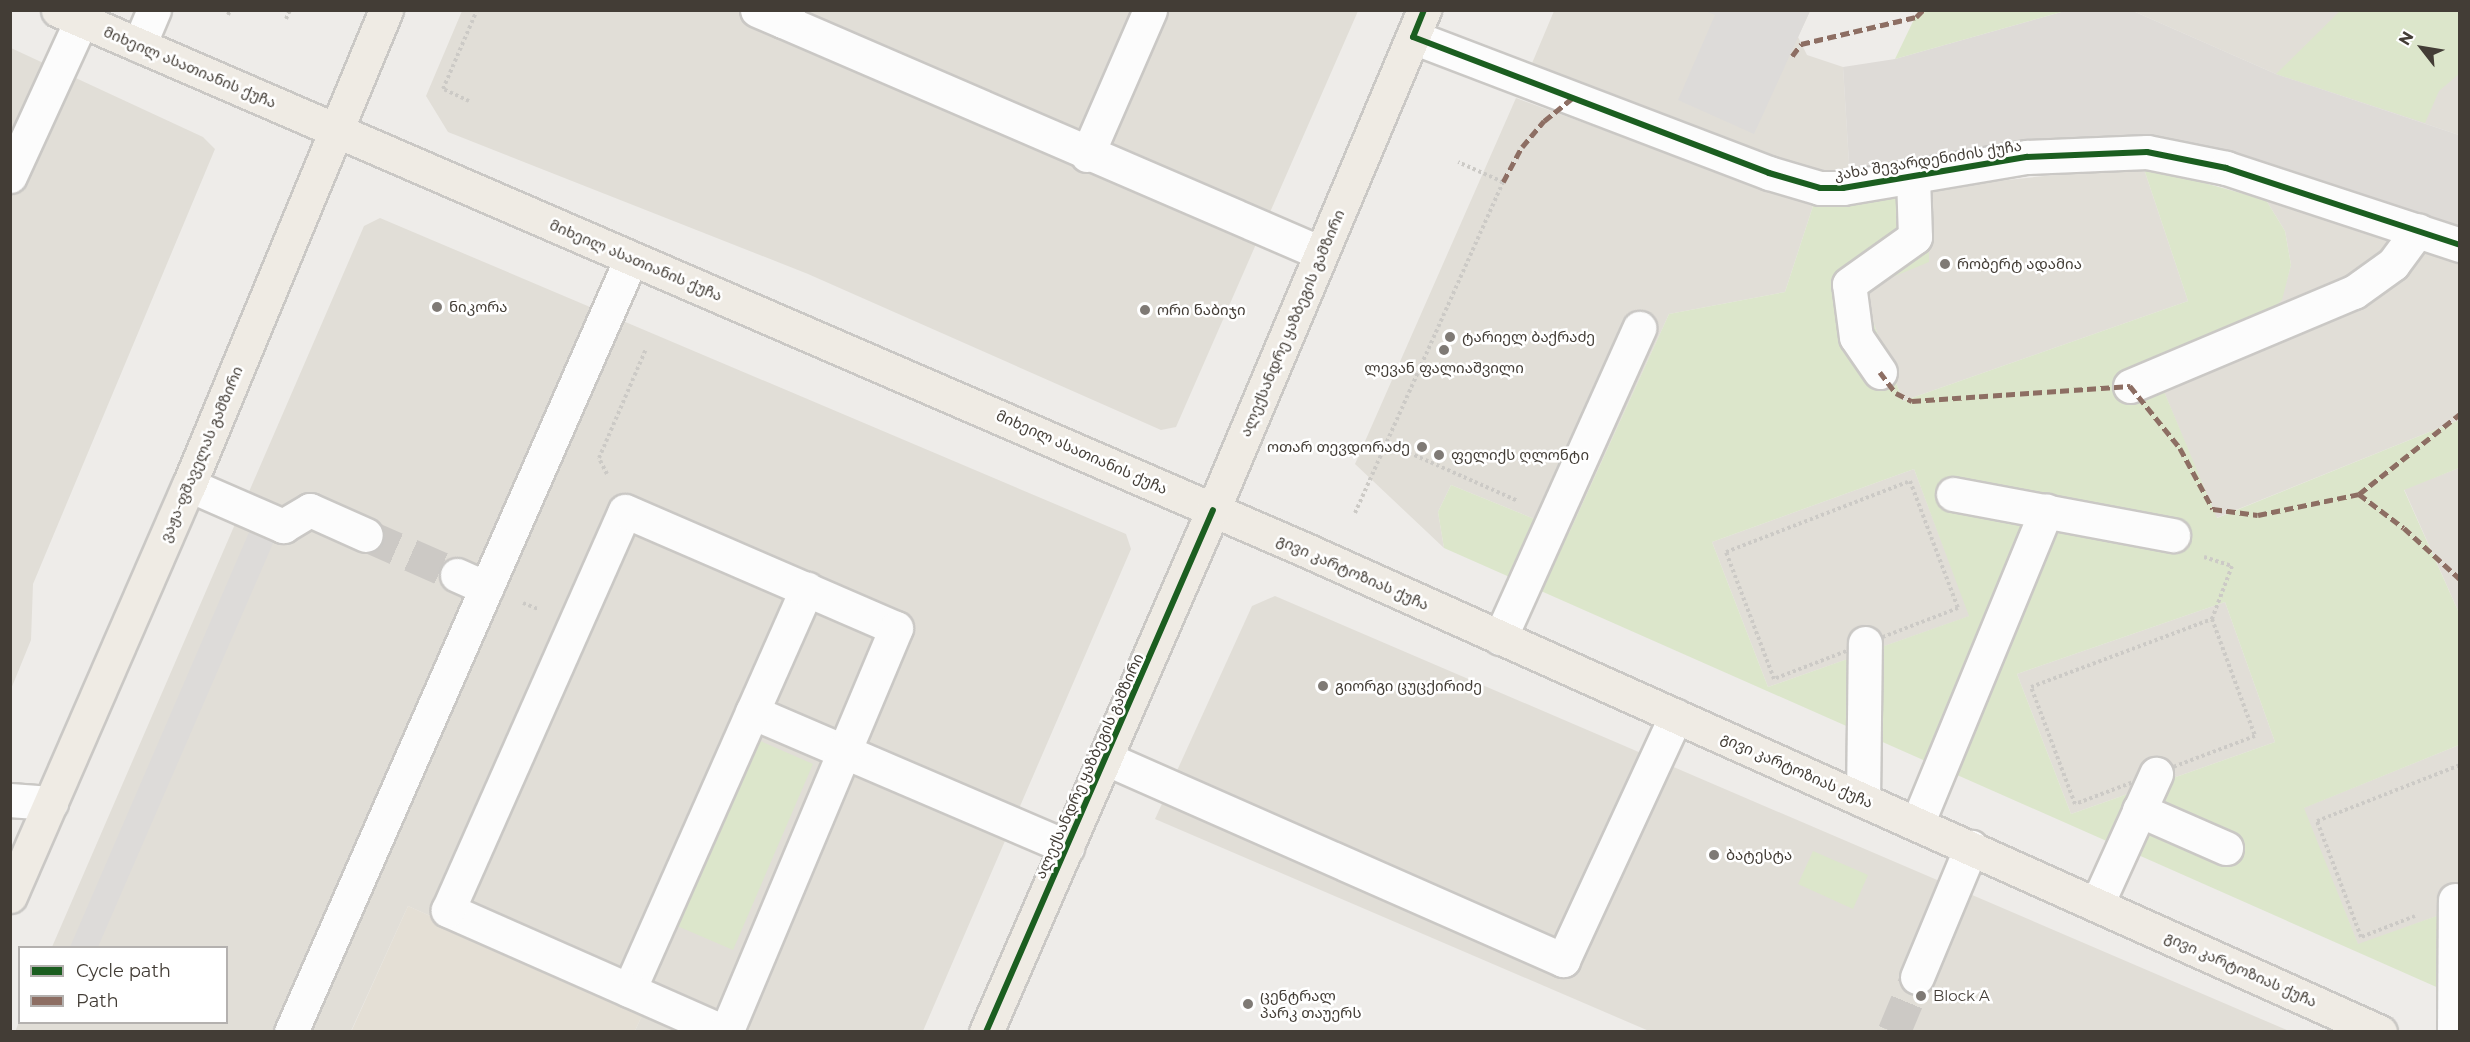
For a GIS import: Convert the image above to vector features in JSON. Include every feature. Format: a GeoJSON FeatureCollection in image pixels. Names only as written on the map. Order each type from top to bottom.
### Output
{"type":"FeatureCollection","features":[{"type":"Feature","properties":{"kind":"main road","name":"ვაჟა-ფშაველას გამზირი"},"geometry":{"type":"LineString","coordinates":[[10,896],[189,485],[386,10]]}},
{"type":"Feature","properties":{"kind":"main road","name":"მიხეილ ასათიანის ქუჩა"},"geometry":{"type":"LineString","coordinates":[[70,16],[1213,510]]}},
{"type":"Feature","properties":{"kind":"main road","name":"ალექსანდრე ყაზბეგის გამზირი"},"geometry":{"type":"LineString","coordinates":[[986,1032],[1213,510],[1419,24]]}},
{"type":"Feature","properties":{"kind":"main road","name":"გივი კარტოზიას ქუჩა"},"geometry":{"type":"LineString","coordinates":[[1213,510],[2097,904],[2334,1022],[2380,1032]]}},
{"type":"Feature","properties":{"kind":"street"},"geometry":{"type":"LineString","coordinates":[[139,45],[154,10]]}},
{"type":"Feature","properties":{"kind":"street"},"geometry":{"type":"LineString","coordinates":[[1087,155],[1150,10]]}},
{"type":"Feature","properties":{"kind":"street"},"geometry":{"type":"LineString","coordinates":[[776,14],[1087,155],[1321,253]]}},
{"type":"Feature","properties":{"kind":"street"},"geometry":{"type":"LineString","coordinates":[[10,176],[70,16]]}},
{"type":"Feature","properties":{"kind":"street","name":"კახა შევარდენიძის ქუჩა"},"geometry":{"type":"LineString","coordinates":[[1419,24],[1769,173],[1820,188],[1843,189],[2027,157],[2147,152],[2226,168],[2418,230],[2459,246]]}},
{"type":"Feature","properties":{"kind":"street"},"geometry":{"type":"LineString","coordinates":[[1880,372],[1856,337],[1849,284],[1916,237],[1913,177]]}},
{"type":"Feature","properties":{"kind":"street"},"geometry":{"type":"LineString","coordinates":[[2130,386],[2354,292],[2392,264],[2418,230]]}},
{"type":"Feature","properties":{"kind":"street"},"geometry":{"type":"LineString","coordinates":[[291,1032],[472,582],[631,259]]}},
{"type":"Feature","properties":{"kind":"street"},"geometry":{"type":"LineString","coordinates":[[1500,638],[1552,516],[1639,328]]}},
{"type":"Feature","properties":{"kind":"street"},"geometry":{"type":"LineString","coordinates":[[189,485],[283,526],[310,510],[366,535]]}},
{"type":"Feature","properties":{"kind":"street"},"geometry":{"type":"LineString","coordinates":[[1953,494],[2173,535]]}},
{"type":"Feature","properties":{"kind":"street"},"geometry":{"type":"LineString","coordinates":[[626,511],[807,589],[896,628],[846,752],[725,1032],[448,910],[626,511]]}},
{"type":"Feature","properties":{"kind":"street"},"geometry":{"type":"LineString","coordinates":[[1917,824],[2046,511]]}},
{"type":"Feature","properties":{"kind":"street"},"geometry":{"type":"LineString","coordinates":[[629,990],[807,589]]}},
{"type":"Feature","properties":{"kind":"street"},"geometry":{"type":"LineString","coordinates":[[1863,800],[1865,643]]}},
{"type":"Feature","properties":{"kind":"street"},"geometry":{"type":"LineString","coordinates":[[752,712],[1067,847]]}},
{"type":"Feature","properties":{"kind":"street"},"geometry":{"type":"LineString","coordinates":[[1106,758],[1563,960],[1676,716]]}},
{"type":"Feature","properties":{"kind":"street"},"geometry":{"type":"LineString","coordinates":[[2097,904],[2156,774]]}},
{"type":"Feature","properties":{"kind":"street"},"geometry":{"type":"LineString","coordinates":[[10,800],[51,803]]}},
{"type":"Feature","properties":{"kind":"street"},"geometry":{"type":"LineString","coordinates":[[2139,810],[2226,848]]}},
{"type":"Feature","properties":{"kind":"street"},"geometry":{"type":"LineString","coordinates":[[1917,976],[1971,848]]}},
{"type":"Feature","properties":{"kind":"street"},"geometry":{"type":"LineString","coordinates":[[2454,1032],[2455,900]]}},
{"type":"Feature","properties":{"kind":"path"},"geometry":{"type":"LineString","coordinates":[[286,19],[290,10]]}},
{"type":"Feature","properties":{"kind":"path"},"geometry":{"type":"LineString","coordinates":[[469,101],[443,89],[477,10]]}},
{"type":"Feature","properties":{"kind":"path"},"geometry":{"type":"LineString","coordinates":[[1355,513],[1503,182],[1458,162]]}},
{"type":"Feature","properties":{"kind":"path"},"geometry":{"type":"LineString","coordinates":[[626,511],[599,458],[646,349]]}},
{"type":"Feature","properties":{"kind":"path"},"geometry":{"type":"LineString","coordinates":[[1387,443],[1552,516]]}},
{"type":"Feature","properties":{"kind":"path"},"geometry":{"type":"LineString","coordinates":[[1910,482],[1958,608],[1865,643],[1774,679],[1726,552],[1910,482]]}},
{"type":"Feature","properties":{"kind":"path"},"geometry":{"type":"LineString","coordinates":[[2173,535],[2177,548],[2232,566],[2212,619],[2255,736],[2075,804],[2031,687],[2212,619]]}},
{"type":"Feature","properties":{"kind":"path"},"geometry":{"type":"LineString","coordinates":[[2455,900],[2361,937],[2316,821],[2460,765]]}},
{"type":"Feature","properties":{"kind":"shaded area"},"geometry":{"type":"Polygon","coordinates":[[[462,11],[1358,11],[1176,427],[1161,430],[808,274],[448,132],[426,96],[462,11]]]}},
{"type":"Feature","properties":{"kind":"shaded area"},"geometry":{"type":"Polygon","coordinates":[[[1554,11],[1810,11],[1798,37],[1807,55],[1843,67],[1850,179],[1819,177],[1530,68],[1554,11]]]}},
{"type":"Feature","properties":{"kind":"shaded area"},"geometry":{"type":"Polygon","coordinates":[[[1705,11],[1810,11],[1754,134],[1678,100],[1715,15],[1705,11]]]}},
{"type":"Feature","properties":{"kind":"shaded area"},"geometry":{"type":"Polygon","coordinates":[[[2065,11],[2133,11],[2276,74],[2459,135],[2459,234],[2236,160],[1850,179],[1843,67],[1895,59],[2065,11]]]}},
{"type":"Feature","properties":{"kind":"shaded area"},"geometry":{"type":"Polygon","coordinates":[[[2133,11],[2459,11],[2459,135],[2276,74],[2133,11]]]}},
{"type":"Feature","properties":{"kind":"shaded area"},"geometry":{"type":"Polygon","coordinates":[[[11,48],[203,137],[215,149],[33,584],[31,640],[11,689],[11,48]]]}},
{"type":"Feature","properties":{"kind":"shaded area"},"geometry":{"type":"Polygon","coordinates":[[[1516,98],[1813,206],[1785,292],[1669,314],[1569,533],[1451,485],[1438,512],[1444,548],[1355,464],[1516,98]]]}},
{"type":"Feature","properties":{"kind":"shaded area"},"geometry":{"type":"Polygon","coordinates":[[[2143,166],[2188,301],[1903,401],[1861,290],[1928,188],[2143,166]]]}},
{"type":"Feature","properties":{"kind":"shaded area"},"geometry":{"type":"Polygon","coordinates":[[[2266,200],[2459,264],[2459,420],[2216,518],[2153,365],[2281,300],[2291,265],[2285,231],[2266,200]]]}},
{"type":"Feature","properties":{"kind":"shaded area"},"geometry":{"type":"Polygon","coordinates":[[[380,218],[1126,534],[1131,549],[923,1031],[635,1031],[644,1011],[408,906],[351,1031],[15,1032],[18,1024],[228,1024],[228,946],[52,946],[364,226],[380,218]]]}},
{"type":"Feature","properties":{"kind":"shaded area"},"geometry":{"type":"Polygon","coordinates":[[[2459,468],[2459,613],[2404,489],[2459,468]]]}},
{"type":"Feature","properties":{"kind":"shaded area"},"geometry":{"type":"Polygon","coordinates":[[[1914,469],[1970,616],[1768,687],[1712,542],[1914,469]]]}},
{"type":"Feature","properties":{"kind":"shaded area"},"geometry":{"type":"Polygon","coordinates":[[[250,530],[274,541],[98,946],[70,946],[250,530]]]}},
{"type":"Feature","properties":{"kind":"shaded area"},"geometry":{"type":"Polygon","coordinates":[[[1275,596],[2289,1031],[1649,1031],[1155,819],[1252,606],[1275,596]]]}},
{"type":"Feature","properties":{"kind":"shaded area"},"geometry":{"type":"Polygon","coordinates":[[[2225,602],[2275,742],[2071,814],[2017,674],[2225,602]]]}},
{"type":"Feature","properties":{"kind":"shaded area"},"geometry":{"type":"Polygon","coordinates":[[[2459,745],[2459,908],[2358,945],[2303,808],[2459,745]]]}},
{"type":"Feature","properties":{"kind":"shaded area"},"geometry":{"type":"Polygon","coordinates":[[[408,906],[644,1011],[635,1031],[351,1032],[408,906]]]}},
{"type":"Feature","properties":{"kind":"green space"},"geometry":{"type":"Polygon","coordinates":[[[1918,10],[2065,11],[1895,59],[1918,10]]]}},
{"type":"Feature","properties":{"kind":"green space"},"geometry":{"type":"Polygon","coordinates":[[[2341,10],[2459,11],[2459,74],[2439,91],[2425,123],[2276,74],[2341,10]]]}},
{"type":"Feature","properties":{"kind":"green space"},"geometry":{"type":"Polygon","coordinates":[[[2143,166],[2266,200],[2285,231],[2291,265],[2282,300],[2263,317],[2153,365],[2217,518],[2459,420],[2459,468],[2404,490],[2459,613],[2459,745],[2304,808],[2358,944],[2459,908],[2459,997],[1444,548],[1438,512],[1451,485],[1569,533],[1669,314],[1785,292],[1813,206],[1844,205],[1928,188],[1929,262],[1861,290],[1903,401],[2188,301],[2143,166]],[[1914,469],[1712,542],[1768,687],[1969,616],[1914,469]],[[2225,602],[2017,674],[2071,814],[2275,742],[2225,602]]]}},
{"type":"Feature","properties":{"kind":"green space"},"geometry":{"type":"Polygon","coordinates":[[[756,739],[813,764],[733,950],[675,925],[756,739]]]}},
{"type":"Feature","properties":{"kind":"green space"},"geometry":{"type":"Polygon","coordinates":[[[1813,851],[1868,875],[1853,909],[1798,884],[1813,851]]]}},
{"type":"Feature","properties":{"kind":"tunnel"},"geometry":{"type":"LineString","coordinates":[[366,535],[457,575]]}},
{"type":"Feature","properties":{"kind":"tunnel"},"geometry":{"type":"LineString","coordinates":[[1894,1032],[1917,977]]}},
{"type":"Feature","properties":{"kind":"marked path"},"geometry":{"type":"LineString","coordinates":[[1792,56],[1801,44],[1916,17],[1923,10]]}},
{"type":"Feature","properties":{"kind":"marked path"},"geometry":{"type":"LineString","coordinates":[[1503,182],[1522,147],[1544,121],[1572,98]]}},
{"type":"Feature","properties":{"kind":"marked path"},"geometry":{"type":"LineString","coordinates":[[1880,372],[1896,393],[1912,401],[2130,386],[2180,448],[2213,509],[2258,515],[2359,494],[2404,528],[2460,579]]}},
{"type":"Feature","properties":{"kind":"marked path"},"geometry":{"type":"LineString","coordinates":[[2359,494],[2460,414]]}},
{"type":"Feature","properties":{"kind":"cycle path"},"geometry":{"type":"LineString","coordinates":[[1424,10],[1413,37],[1769,173],[1820,188],[1843,188],[2027,157],[2147,152],[2226,168],[2460,245]]}},
{"type":"Feature","properties":{"kind":"cycle path"},"geometry":{"type":"LineString","coordinates":[[986,1032],[1213,510]]}},
{"type":"Feature","properties":{"kind":"place","name":"რობერტ ადამია"},"geometry":{"type":"Point","coordinates":[1945,264]}},
{"type":"Feature","properties":{"kind":"place","name":"ნიკორა"},"geometry":{"type":"Point","coordinates":[437,307]}},
{"type":"Feature","properties":{"kind":"place","name":"ორი ნაბიჯი"},"geometry":{"type":"Point","coordinates":[1145,310]}},
{"type":"Feature","properties":{"kind":"place","name":"ტარიელ ბაქრაძე"},"geometry":{"type":"Point","coordinates":[1450,337]}},
{"type":"Feature","properties":{"kind":"place","name":"ლევან ფალიაშვილი"},"geometry":{"type":"Point","coordinates":[1444,350]}},
{"type":"Feature","properties":{"kind":"place","name":"ოთარ თევდორაძე"},"geometry":{"type":"Point","coordinates":[1422,447]}},
{"type":"Feature","properties":{"kind":"place","name":"ფელიქს ღლონტი"},"geometry":{"type":"Point","coordinates":[1439,455]}},
{"type":"Feature","properties":{"kind":"place","name":"გიორგი ცუცქირიძე"},"geometry":{"type":"Point","coordinates":[1323,686]}},
{"type":"Feature","properties":{"kind":"place","name":"ბატესტა"},"geometry":{"type":"Point","coordinates":[1714,855]}},
{"type":"Feature","properties":{"kind":"place","name":"Block A"},"geometry":{"type":"Point","coordinates":[1921,996]}},
{"type":"Feature","properties":{"kind":"place","name":"ცენტრალ პარკ თაუერს"},"geometry":{"type":"Point","coordinates":[1248,1004]}}]}
